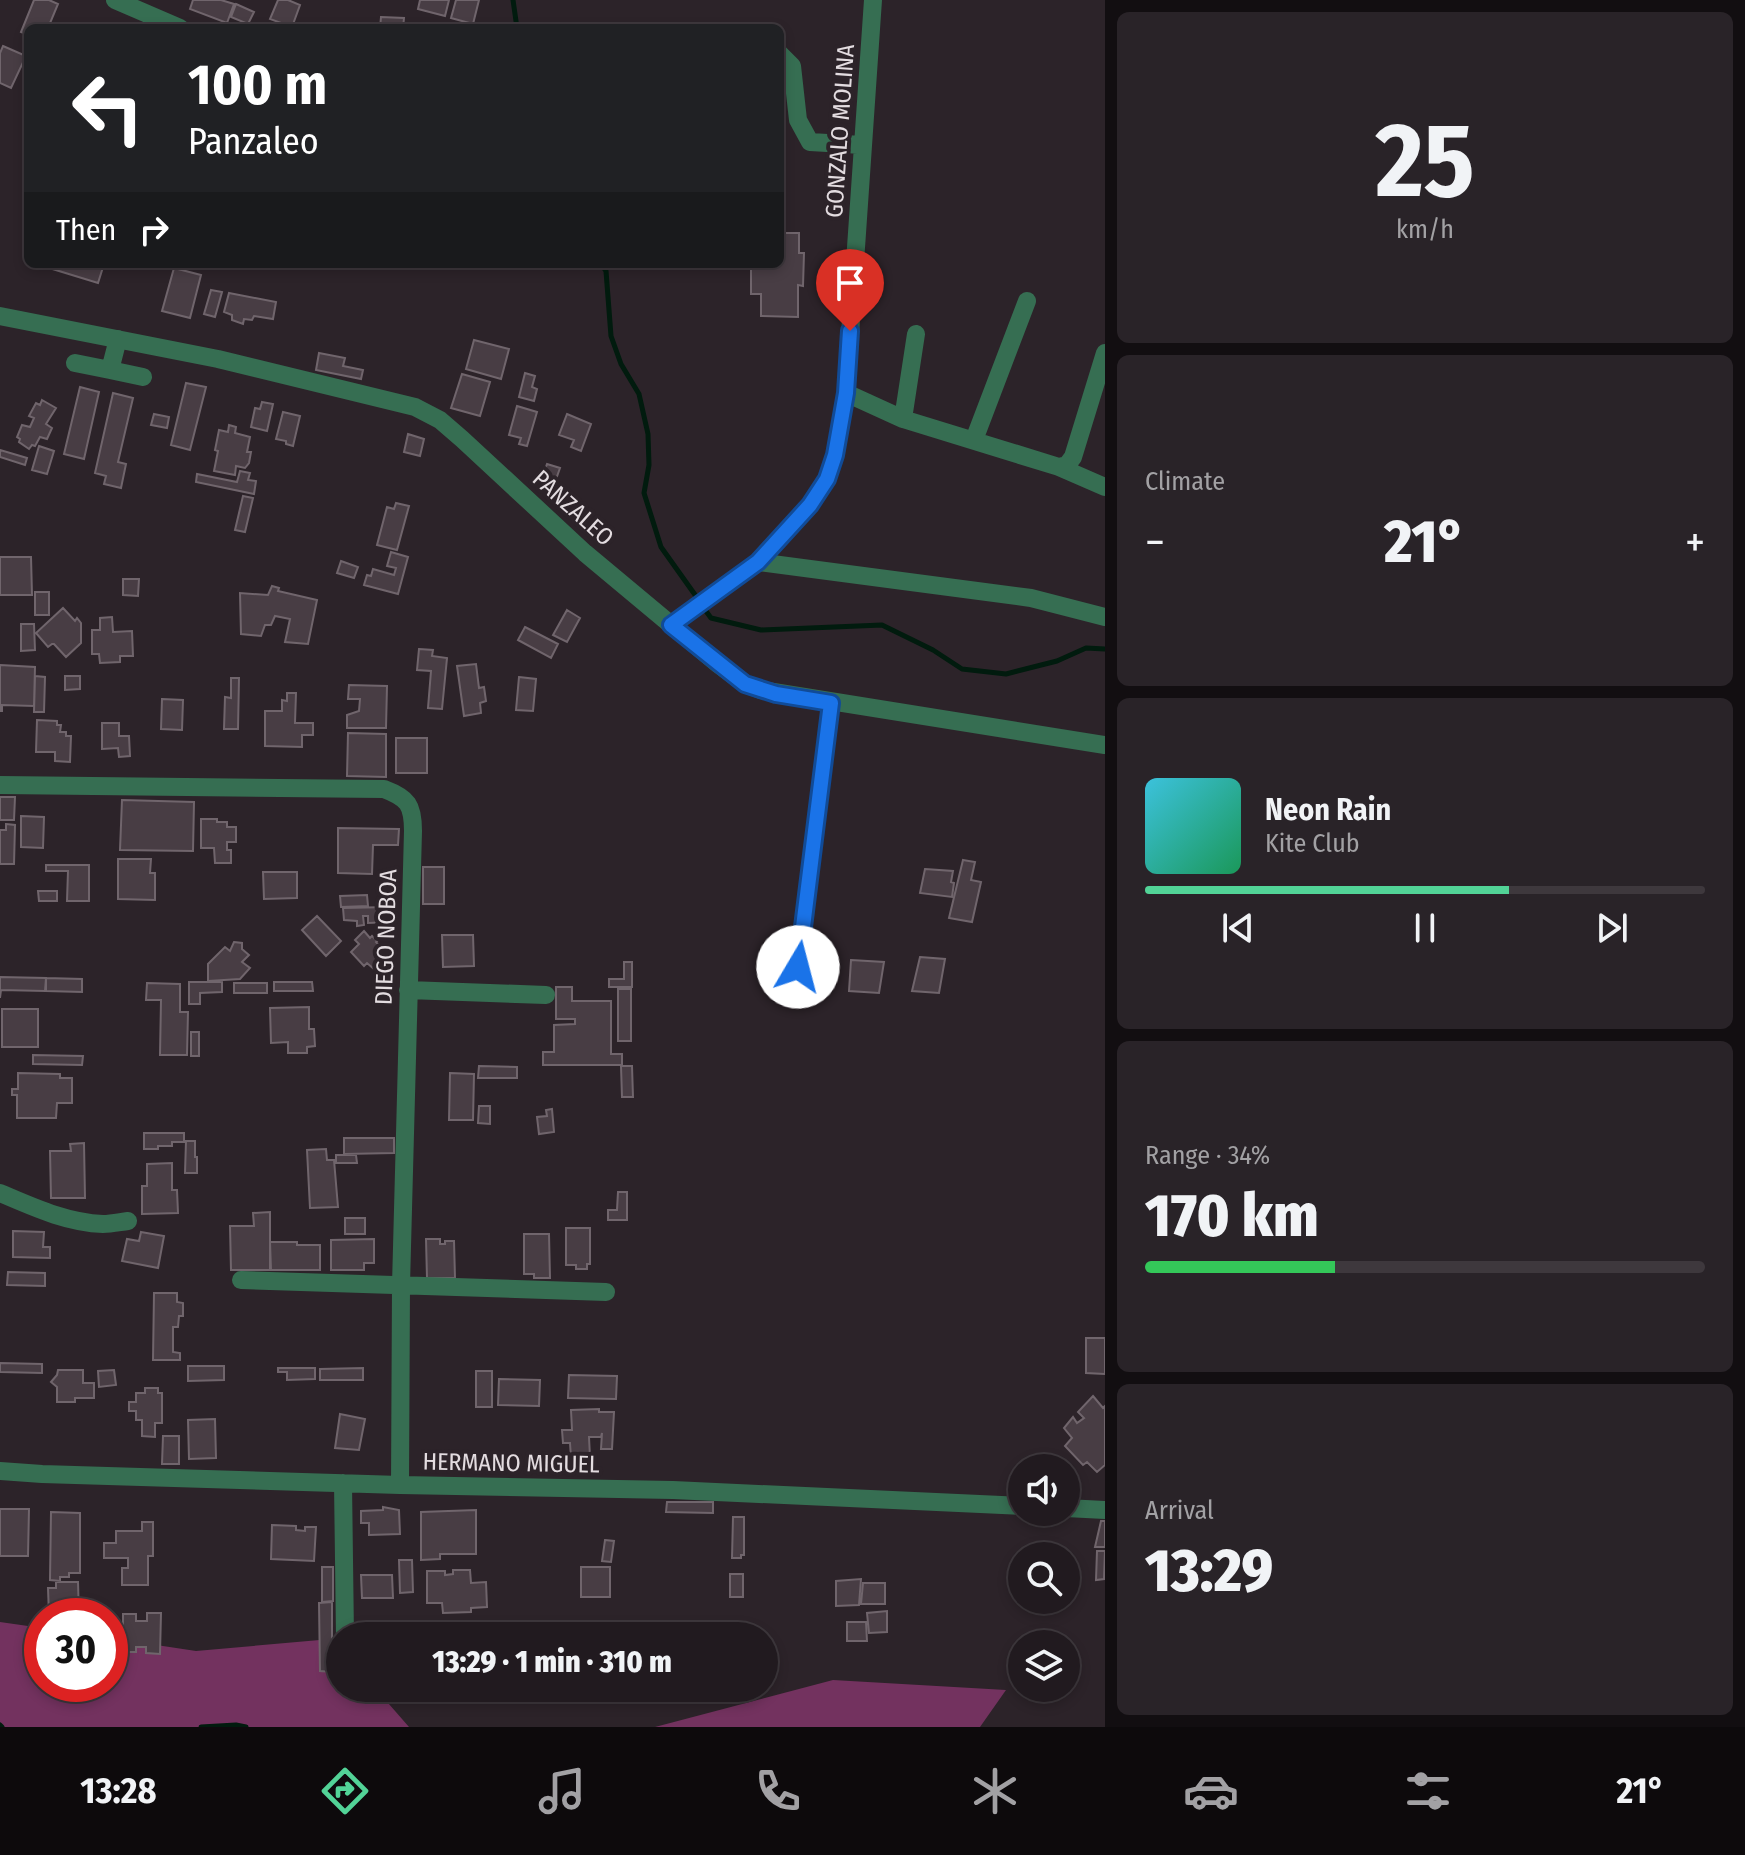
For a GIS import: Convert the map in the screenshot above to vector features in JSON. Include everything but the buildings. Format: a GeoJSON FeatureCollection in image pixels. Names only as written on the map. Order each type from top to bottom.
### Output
{"type":"FeatureCollection","features":[{"type":"Feature","properties":{"kind":"street"},"geometry":{"type":"LineString","coordinates":[[115,0],[171,24]]}},
{"type":"Feature","properties":{"kind":"street","name":"GONZALO MOLINA"},"geometry":{"type":"LineString","coordinates":[[671,625],[758,562],[810,505],[827,479],[835,455],[846,393],[873,0]]}},
{"type":"Feature","properties":{"kind":"street"},"geometry":{"type":"LineString","coordinates":[[784,58],[792,66],[798,120],[810,142],[862,145]]}},
{"type":"Feature","properties":{"kind":"street"},"geometry":{"type":"LineString","coordinates":[[974,440],[1027,301]]}},
{"type":"Feature","properties":{"kind":"street","name":"PANZALEO"},"geometry":{"type":"LineString","coordinates":[[0,316],[218,359],[415,407],[440,420],[585,553],[745,684],[776,694],[1105,745]]}},
{"type":"Feature","properties":{"kind":"street"},"geometry":{"type":"LineString","coordinates":[[903,419],[916,334]]}},
{"type":"Feature","properties":{"kind":"street"},"geometry":{"type":"LineString","coordinates":[[110,370],[118,339]]}},
{"type":"Feature","properties":{"kind":"street"},"geometry":{"type":"LineString","coordinates":[[1059,467],[1067,465],[1073,457],[1105,353]]}},
{"type":"Feature","properties":{"kind":"street"},"geometry":{"type":"LineString","coordinates":[[75,363],[143,377]]}},
{"type":"Feature","properties":{"kind":"street"},"geometry":{"type":"LineString","coordinates":[[846,393],[903,419],[1059,467],[1105,487]]}},
{"type":"Feature","properties":{"kind":"street"},"geometry":{"type":"LineString","coordinates":[[758,562],[1031,598],[1105,617]]}},
{"type":"Feature","properties":{"kind":"street"},"geometry":{"type":"LineString","coordinates":[[798,967],[831,703]]}},
{"type":"Feature","properties":{"kind":"street","name":"DIEGO NOBOA"},"geometry":{"type":"LineString","coordinates":[[0,785],[384,789],[399,795],[410,805],[413,816],[401,1285],[400,1485]]}},
{"type":"Feature","properties":{"kind":"street"},"geometry":{"type":"LineString","coordinates":[[408,990],[546,995]]}},
{"type":"Feature","properties":{"kind":"street"},"geometry":{"type":"LineString","coordinates":[[0,1193],[71,1219],[104,1224],[128,1221]]}},
{"type":"Feature","properties":{"kind":"street"},"geometry":{"type":"LineString","coordinates":[[241,1280],[606,1292]]}},
{"type":"Feature","properties":{"kind":"street","name":"HERMANO MIGUEL"},"geometry":{"type":"LineString","coordinates":[[0,1471],[400,1485],[673,1490],[1008,1505]]}},
{"type":"Feature","properties":{"kind":"street"},"geometry":{"type":"LineString","coordinates":[[343,1483],[345,1622]]}},
{"type":"Feature","properties":{"kind":"street"},"geometry":{"type":"LineString","coordinates":[[1080,1509],[1105,1510]]}},
{"type":"Feature","properties":{"kind":"shaded area"},"geometry":{"type":"Polygon","coordinates":[[[0,1622],[24,1625],[24,1702],[128,1702],[128,1641],[196,1651],[326,1639],[326,1702],[387,1702],[409,1727],[0,1727],[0,1622]]]}},
{"type":"Feature","properties":{"kind":"shaded area"},"geometry":{"type":"Polygon","coordinates":[[[833,1680],[1006,1690],[980,1727],[655,1727],[750,1702],[778,1702],[778,1695],[833,1680]]]}},
{"type":"Feature","properties":{"kind":"waterway"},"geometry":{"type":"LineString","coordinates":[[513,0],[516,24]]}},
{"type":"Feature","properties":{"kind":"waterway"},"geometry":{"type":"LineString","coordinates":[[604,268],[611,336],[621,364],[639,394],[648,434],[649,465],[644,493],[661,547],[698,599]]}},
{"type":"Feature","properties":{"kind":"waterway"},"geometry":{"type":"LineString","coordinates":[[703,607],[711,618],[761,630],[882,625],[933,650],[962,669],[1006,674],[1057,661],[1086,648],[1105,649]]}},
{"type":"Feature","properties":{"kind":"waterway"},"geometry":{"type":"LineString","coordinates":[[201,1727],[246,1727]]}},
{"type":"Feature","properties":{"kind":"route"},"geometry":{"type":"LineString","coordinates":[[798,967],[831,703],[776,694],[745,684],[671,625],[758,562],[810,505],[827,479],[835,455],[846,393],[850,331]]}}]}
